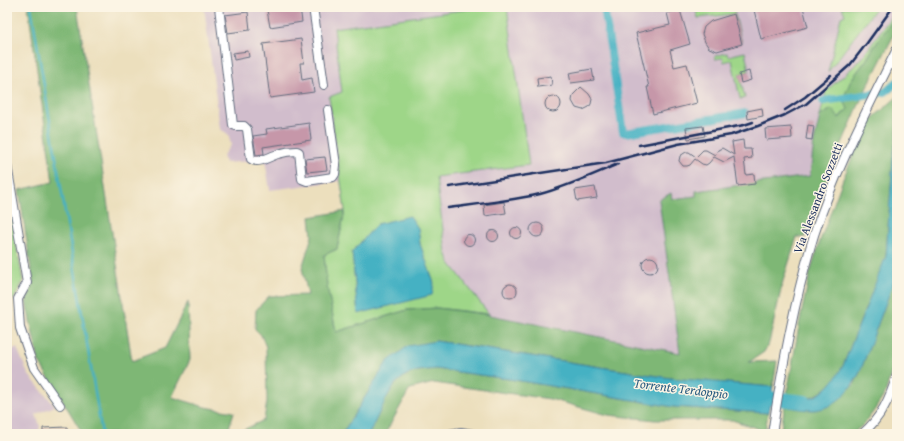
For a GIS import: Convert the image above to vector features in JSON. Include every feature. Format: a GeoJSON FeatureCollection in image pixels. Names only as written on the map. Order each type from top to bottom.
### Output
{"type":"FeatureCollection","features":[{"type":"Feature","properties":{"kind":"street"},"geometry":{"type":"LineString","coordinates":[[218,7],[233,125],[244,126],[247,129],[250,158],[256,161],[277,154],[297,151],[299,152],[302,179],[308,181],[333,177],[335,174],[336,165],[328,110]]}},
{"type":"Feature","properties":{"kind":"street"},"geometry":{"type":"LineString","coordinates":[[313,7],[324,85]]}},
{"type":"Feature","properties":{"kind":"street","name":"Via Alessandro Sozzetti"},"geometry":{"type":"LineString","coordinates":[[772,434],[796,300],[815,234],[855,134],[897,49]]}},
{"type":"Feature","properties":{"kind":"street"},"geometry":{"type":"LineString","coordinates":[[7,165],[27,283],[18,300],[20,328],[34,368],[60,405]]}},
{"type":"Feature","properties":{"kind":"street"},"geometry":{"type":"LineString","coordinates":[[862,434],[877,419],[888,400],[897,375]]}},
{"type":"Feature","properties":{"kind":"street"},"geometry":{"type":"LineString","coordinates":[[449,434],[461,432],[473,434]]}},
{"type":"Feature","properties":{"kind":"shaded area"},"geometry":{"type":"Polygon","coordinates":[[[204,7],[897,7],[897,16],[803,219],[783,281],[769,343],[764,352],[733,363],[485,314],[407,310],[325,336],[310,217],[345,211],[340,181],[270,190],[265,160],[225,163],[223,155],[231,145],[228,134],[220,129],[204,7]]]}},
{"type":"Feature","properties":{"kind":"shaded area"},"geometry":{"type":"Polygon","coordinates":[[[17,348],[28,374],[55,406],[36,414],[40,427],[37,434],[7,433],[7,351],[17,348]]]}},
{"type":"Feature","properties":{"kind":"green space"},"geometry":{"type":"Polygon","coordinates":[[[28,7],[77,7],[132,361],[165,348],[188,302],[190,360],[172,397],[205,407],[234,412],[227,434],[83,434],[39,362],[26,302],[33,282],[19,190],[53,182],[28,7]]]}},
{"type":"Feature","properties":{"kind":"green space"},"geometry":{"type":"Polygon","coordinates":[[[484,7],[507,7],[529,165],[436,177],[446,252],[450,263],[489,314],[437,308],[407,310],[336,332],[327,286],[324,255],[337,249],[345,211],[329,97],[342,92],[334,28],[484,7]],[[377,224],[352,252],[358,314],[433,283],[420,244],[418,228],[377,224]]]}},
{"type":"Feature","properties":{"kind":"green space"},"geometry":{"type":"Polygon","coordinates":[[[695,7],[733,7],[742,43],[733,14],[698,18],[695,7]]]}},
{"type":"Feature","properties":{"kind":"green space"},"geometry":{"type":"Polygon","coordinates":[[[842,7],[877,7],[828,72],[841,17],[845,15],[842,7]]]}},
{"type":"Feature","properties":{"kind":"green space"},"geometry":{"type":"Polygon","coordinates":[[[897,8],[897,14],[851,80],[848,109],[838,118],[832,109],[820,116],[826,91],[864,55],[897,8]]]}},
{"type":"Feature","properties":{"kind":"green space"},"geometry":{"type":"Polygon","coordinates":[[[897,14],[897,29],[864,93],[827,178],[805,237],[797,237],[783,281],[769,343],[764,352],[749,362],[777,361],[773,387],[670,378],[436,341],[387,362],[342,434],[243,434],[241,431],[264,420],[267,401],[266,347],[261,335],[255,329],[256,310],[269,296],[308,295],[302,268],[312,236],[310,217],[345,211],[337,249],[324,255],[327,286],[336,332],[407,310],[437,308],[485,314],[680,353],[659,200],[671,193],[672,199],[696,196],[696,191],[810,176],[814,141],[820,116],[832,109],[839,118],[848,109],[843,99],[851,80],[897,14]]]}},
{"type":"Feature","properties":{"kind":"green space"},"geometry":{"type":"Polygon","coordinates":[[[745,52],[749,71],[739,74],[745,98],[740,99],[732,60],[724,62],[723,58],[715,59],[715,56],[727,53],[728,56],[745,52]]]}},
{"type":"Feature","properties":{"kind":"green space"},"geometry":{"type":"Polygon","coordinates":[[[897,97],[897,134],[893,159],[886,256],[879,278],[843,366],[834,382],[820,393],[809,398],[787,394],[810,273],[821,238],[843,179],[867,123],[897,97]]]}},
{"type":"Feature","properties":{"kind":"green space"},"geometry":{"type":"Polygon","coordinates":[[[7,190],[23,282],[14,299],[7,300],[7,190]]]}},
{"type":"Feature","properties":{"kind":"green space"},"geometry":{"type":"Polygon","coordinates":[[[897,273],[897,353],[885,394],[873,412],[864,424],[852,434],[780,434],[785,406],[813,410],[854,385],[897,273]]]}},
{"type":"Feature","properties":{"kind":"green space"},"geometry":{"type":"Polygon","coordinates":[[[436,369],[509,379],[674,407],[768,413],[765,431],[732,420],[655,420],[608,415],[550,399],[434,383],[410,389],[385,434],[369,434],[387,396],[399,381],[407,375],[417,371],[436,369]]]}},
{"type":"Feature","properties":{"kind":"water"},"geometry":{"type":"Polygon","coordinates":[[[897,134],[897,273],[860,372],[847,392],[828,406],[813,410],[785,406],[787,394],[809,398],[825,390],[843,366],[886,256],[893,159],[897,134]]]}},
{"type":"Feature","properties":{"kind":"water"},"geometry":{"type":"Polygon","coordinates":[[[410,216],[418,228],[420,244],[434,283],[432,295],[358,314],[352,252],[377,224],[410,216]]]}},
{"type":"Feature","properties":{"kind":"water"},"geometry":{"type":"Polygon","coordinates":[[[436,341],[670,378],[773,387],[768,413],[674,407],[509,379],[436,369],[418,371],[406,375],[395,384],[369,434],[342,434],[387,362],[408,346],[436,341]]]}},
{"type":"Feature","properties":{"kind":"building"},"geometry":{"type":"Polygon","coordinates":[[[285,7],[300,7],[302,22],[270,27],[267,10],[285,7]]]}},
{"type":"Feature","properties":{"kind":"building"},"geometry":{"type":"Polygon","coordinates":[[[765,7],[803,7],[808,27],[761,39],[754,10],[765,7]]]}},
{"type":"Feature","properties":{"kind":"building"},"geometry":{"type":"Polygon","coordinates":[[[680,10],[690,44],[670,50],[674,67],[687,64],[697,103],[653,114],[647,87],[649,87],[636,33],[670,25],[667,13],[680,10]]]}},
{"type":"Feature","properties":{"kind":"building"},"geometry":{"type":"Polygon","coordinates":[[[248,12],[250,30],[228,33],[225,15],[248,12]]]}},
{"type":"Feature","properties":{"kind":"building"},"geometry":{"type":"Polygon","coordinates":[[[734,14],[742,44],[717,51],[709,48],[702,34],[704,27],[711,21],[734,14]]]}},
{"type":"Feature","properties":{"kind":"building"},"geometry":{"type":"Polygon","coordinates":[[[301,39],[304,63],[300,63],[302,80],[312,78],[314,92],[270,98],[263,44],[301,39]]]}},
{"type":"Feature","properties":{"kind":"building"},"geometry":{"type":"Polygon","coordinates":[[[248,51],[249,57],[234,60],[233,53],[248,51]]]}},
{"type":"Feature","properties":{"kind":"building"},"geometry":{"type":"Polygon","coordinates":[[[592,69],[594,80],[571,83],[569,73],[592,69]]]}},
{"type":"Feature","properties":{"kind":"building"},"geometry":{"type":"Polygon","coordinates":[[[749,71],[751,80],[741,83],[739,74],[749,71]]]}},
{"type":"Feature","properties":{"kind":"building"},"geometry":{"type":"Polygon","coordinates":[[[551,76],[552,85],[538,87],[537,78],[551,76]]]}},
{"type":"Feature","properties":{"kind":"building"},"geometry":{"type":"Polygon","coordinates":[[[581,87],[592,99],[589,107],[583,110],[576,108],[572,101],[573,95],[581,87]]]}},
{"type":"Feature","properties":{"kind":"building"},"geometry":{"type":"Polygon","coordinates":[[[553,96],[560,101],[561,104],[556,111],[553,112],[546,107],[545,104],[550,97],[553,96]]]}},
{"type":"Feature","properties":{"kind":"building"},"geometry":{"type":"Polygon","coordinates":[[[762,108],[763,116],[748,119],[747,111],[762,108]]]}},
{"type":"Feature","properties":{"kind":"building"},"geometry":{"type":"Polygon","coordinates":[[[309,123],[311,140],[263,147],[264,154],[256,155],[253,136],[267,134],[266,129],[309,123]]]}},
{"type":"Feature","properties":{"kind":"building"},"geometry":{"type":"Polygon","coordinates":[[[808,125],[814,126],[812,140],[806,139],[808,125]]]}},
{"type":"Feature","properties":{"kind":"building"},"geometry":{"type":"Polygon","coordinates":[[[703,126],[705,136],[688,139],[686,128],[703,126]]]}},
{"type":"Feature","properties":{"kind":"building"},"geometry":{"type":"Polygon","coordinates":[[[791,127],[792,138],[766,140],[765,129],[791,127]]]}},
{"type":"Feature","properties":{"kind":"building"},"geometry":{"type":"Polygon","coordinates":[[[743,140],[744,149],[751,149],[752,158],[744,159],[746,175],[754,174],[755,184],[738,186],[734,157],[724,162],[714,157],[706,165],[695,159],[690,165],[683,166],[679,161],[680,156],[686,152],[689,152],[696,157],[703,150],[715,155],[718,150],[722,148],[734,155],[732,142],[743,140]]]}},
{"type":"Feature","properties":{"kind":"building"},"geometry":{"type":"Polygon","coordinates":[[[325,157],[327,170],[307,172],[305,159],[325,157]]]}},
{"type":"Feature","properties":{"kind":"building"},"geometry":{"type":"Polygon","coordinates":[[[595,187],[597,198],[577,201],[575,190],[595,187]]]}},
{"type":"Feature","properties":{"kind":"building"},"geometry":{"type":"Polygon","coordinates":[[[504,202],[506,213],[485,216],[484,205],[504,202]]]}},
{"type":"Feature","properties":{"kind":"building"},"geometry":{"type":"Polygon","coordinates":[[[537,223],[542,225],[544,230],[542,235],[537,237],[532,235],[530,230],[532,225],[537,223]]]}},
{"type":"Feature","properties":{"kind":"building"},"geometry":{"type":"Polygon","coordinates":[[[514,228],[518,228],[520,229],[520,237],[514,238],[511,235],[511,231],[514,228]]]}},
{"type":"Feature","properties":{"kind":"building"},"geometry":{"type":"Polygon","coordinates":[[[491,231],[495,231],[497,232],[497,240],[491,241],[488,238],[488,234],[491,231]]]}},
{"type":"Feature","properties":{"kind":"building"},"geometry":{"type":"Polygon","coordinates":[[[467,235],[471,235],[473,236],[473,244],[467,245],[464,242],[464,238],[467,235]]]}},
{"type":"Feature","properties":{"kind":"building"},"geometry":{"type":"Polygon","coordinates":[[[650,257],[656,259],[658,265],[656,271],[650,273],[644,271],[642,265],[644,259],[650,257]]]}},
{"type":"Feature","properties":{"kind":"building"},"geometry":{"type":"Polygon","coordinates":[[[507,284],[513,284],[517,288],[517,294],[513,298],[507,298],[503,294],[503,288],[507,284]]]}},
{"type":"Feature","properties":{"kind":"building"},"geometry":{"type":"Polygon","coordinates":[[[67,427],[67,434],[43,434],[43,428],[67,427]]]}},
{"type":"Feature","properties":{"kind":"waterway"},"geometry":{"type":"LineString","coordinates":[[31,7],[102,434]]}},
{"type":"Feature","properties":{"kind":"waterway"},"geometry":{"type":"LineString","coordinates":[[604,7],[623,132],[626,133],[746,113]]}},
{"type":"Feature","properties":{"kind":"waterway"},"geometry":{"type":"LineString","coordinates":[[823,101],[885,92],[897,82]]}},
{"type":"Feature","properties":{"kind":"waterway","name":"Torrente Terdoppio"},"geometry":{"type":"LineString","coordinates":[[752,396],[805,402]]}},
{"type":"Feature","properties":{"kind":"railway"},"geometry":{"type":"LineString","coordinates":[[449,187],[606,163],[678,144],[731,135],[758,126],[785,115],[806,104],[850,65],[893,7]]}},
{"type":"Feature","properties":{"kind":"railway"},"geometry":{"type":"LineString","coordinates":[[785,110],[805,97],[831,75]]}},
{"type":"Feature","properties":{"kind":"railway"},"geometry":{"type":"LineString","coordinates":[[639,145],[753,122]]}},
{"type":"Feature","properties":{"kind":"railway"},"geometry":{"type":"LineString","coordinates":[[448,208],[540,194],[618,164]]}}]}
